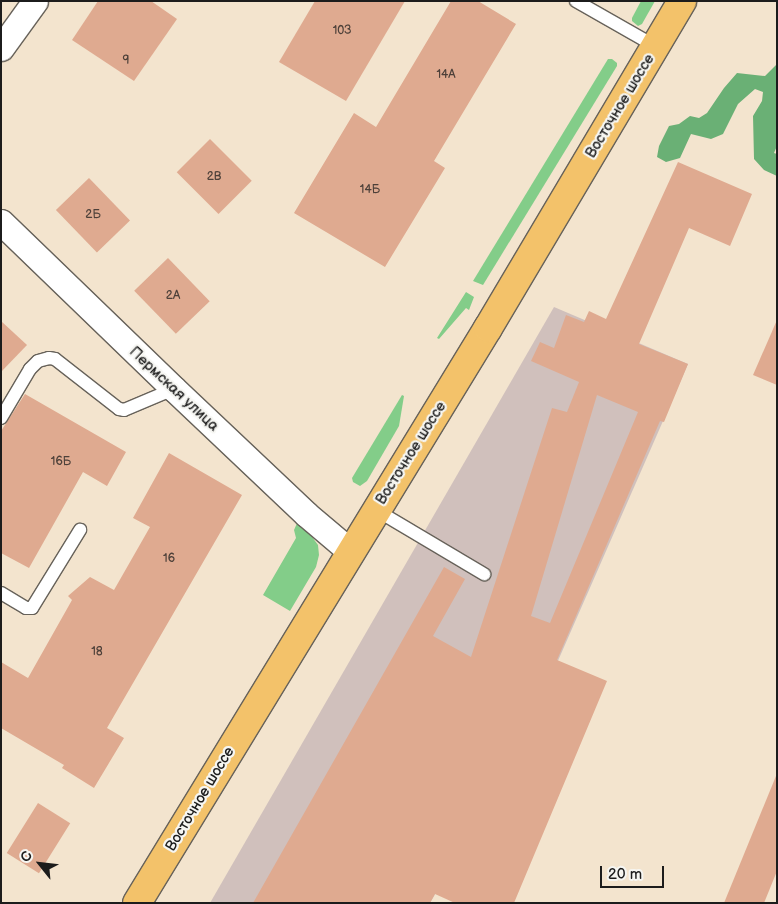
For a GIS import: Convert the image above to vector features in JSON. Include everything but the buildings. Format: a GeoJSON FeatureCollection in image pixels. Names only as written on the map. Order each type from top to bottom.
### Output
{"type":"FeatureCollection","features":[{"type":"Feature","properties":{"kind":"main road","name":"Восточное шоссе"},"geometry":{"type":"LineString","coordinates":[[137,903],[351,552],[682,1]]}},
{"type":"Feature","properties":{"kind":"street"},"geometry":{"type":"LineString","coordinates":[[1,48],[34,1]]}},
{"type":"Feature","properties":{"kind":"street","name":"Пермская улица"},"geometry":{"type":"LineString","coordinates":[[1,222],[306,514],[351,552]]}},
{"type":"Feature","properties":{"kind":"lane"},"geometry":{"type":"LineString","coordinates":[[576,1],[655,46]]}},
{"type":"Feature","properties":{"kind":"lane"},"geometry":{"type":"LineString","coordinates":[[1,418],[30,369],[38,361],[49,358],[55,358],[119,409],[124,410],[174,389]]}},
{"type":"Feature","properties":{"kind":"lane"},"geometry":{"type":"LineString","coordinates":[[376,510],[484,574]]}},
{"type":"Feature","properties":{"kind":"lane"},"geometry":{"type":"LineString","coordinates":[[1,594],[26,608],[32,608],[80,530]]}},
{"type":"Feature","properties":{"kind":"shaded area"},"geometry":{"type":"Polygon","coordinates":[[[554,307],[688,364],[525,736],[430,903],[210,903],[554,307]]]}},
{"type":"Feature","properties":{"kind":"green space"},"geometry":{"type":"Polygon","coordinates":[[[641,1],[655,1],[642,24],[638,26],[632,21],[632,18],[641,1]]]}},
{"type":"Feature","properties":{"kind":"green space"},"geometry":{"type":"Polygon","coordinates":[[[608,59],[612,59],[617,63],[617,66],[483,285],[473,281],[608,59]]]}},
{"type":"Feature","properties":{"kind":"green space"},"geometry":{"type":"Polygon","coordinates":[[[777,64],[777,146],[774,153],[777,154],[777,176],[764,170],[754,159],[753,116],[762,101],[763,92],[755,89],[738,104],[723,134],[711,139],[691,134],[680,158],[666,162],[657,157],[659,146],[669,126],[679,124],[690,116],[699,118],[707,113],[737,73],[765,76],[777,64]]]}},
{"type":"Feature","properties":{"kind":"green space"},"geometry":{"type":"Polygon","coordinates":[[[466,292],[474,297],[469,310],[466,308],[439,339],[437,338],[466,292]]]}},
{"type":"Feature","properties":{"kind":"green space"},"geometry":{"type":"Polygon","coordinates":[[[402,395],[404,396],[399,426],[367,481],[360,486],[353,482],[352,478],[402,395]]]}},
{"type":"Feature","properties":{"kind":"green space"},"geometry":{"type":"Polygon","coordinates":[[[298,521],[301,522],[318,545],[319,555],[316,567],[290,611],[263,595],[296,538],[294,530],[298,521]]]}}]}
